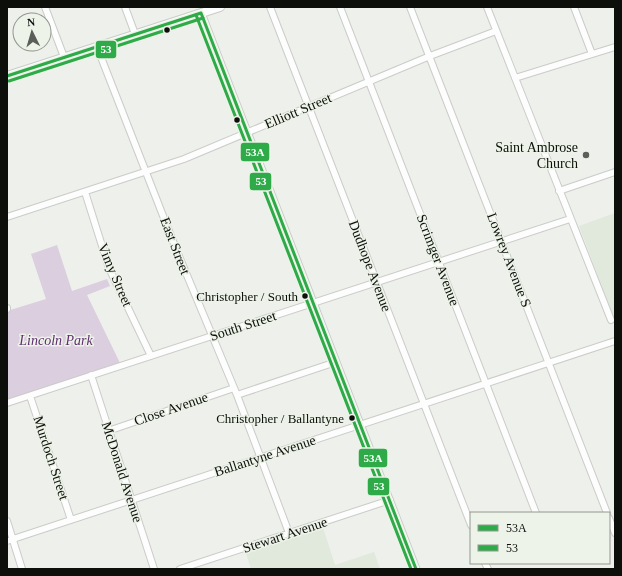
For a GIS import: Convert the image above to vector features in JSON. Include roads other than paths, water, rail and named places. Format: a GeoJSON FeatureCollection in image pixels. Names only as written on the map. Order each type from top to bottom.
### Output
{"type":"FeatureCollection","features":[{"type":"Feature","properties":{"kind":"main road"},"geometry":{"type":"LineString","coordinates":[[7,76],[220,7]]}},
{"type":"Feature","properties":{"kind":"street"},"geometry":{"type":"LineString","coordinates":[[45,7],[64,57]]}},
{"type":"Feature","properties":{"kind":"street"},"geometry":{"type":"LineString","coordinates":[[125,7],[135,34]]}},
{"type":"Feature","properties":{"kind":"street","name":"Dudhope Avenue"},"geometry":{"type":"LineString","coordinates":[[270,7],[470,523]]}},
{"type":"Feature","properties":{"kind":"street","name":"Scrimger Avenue"},"geometry":{"type":"LineString","coordinates":[[340,7],[536,512]]}},
{"type":"Feature","properties":{"kind":"street","name":"Lowrey Avenue S"},"geometry":{"type":"LineString","coordinates":[[410,7],[607,512]]}},
{"type":"Feature","properties":{"kind":"street"},"geometry":{"type":"LineString","coordinates":[[487,7],[611,320]]}},
{"type":"Feature","properties":{"kind":"street"},"geometry":{"type":"LineString","coordinates":[[574,7],[592,54]]}},
{"type":"Feature","properties":{"kind":"street"},"geometry":{"type":"LineString","coordinates":[[201,13],[416,569]]}},
{"type":"Feature","properties":{"kind":"street","name":"Elliott Street"},"geometry":{"type":"LineString","coordinates":[[7,217],[184,159],[430,56],[496,31]]}},
{"type":"Feature","properties":{"kind":"street","name":"East Street"},"geometry":{"type":"LineString","coordinates":[[97,47],[179,256],[237,395],[289,533]]}},
{"type":"Feature","properties":{"kind":"street"},"geometry":{"type":"LineString","coordinates":[[515,78],[615,47]]}},
{"type":"Feature","properties":{"kind":"street"},"geometry":{"type":"LineString","coordinates":[[559,190],[615,172]]}},
{"type":"Feature","properties":{"kind":"street","name":"Vimy Street"},"geometry":{"type":"LineString","coordinates":[[85,192],[109,268],[151,356]]}},
{"type":"Feature","properties":{"kind":"street","name":"South Street"},"geometry":{"type":"LineString","coordinates":[[7,404],[570,219]]}},
{"type":"Feature","properties":{"kind":"street","name":"Ballantyne Avenue"},"geometry":{"type":"LineString","coordinates":[[10,540],[615,341]]}},
{"type":"Feature","properties":{"kind":"street"},"geometry":{"type":"LineString","coordinates":[[237,395],[336,362]]}},
{"type":"Feature","properties":{"kind":"street","name":"McDonald Avenue"},"geometry":{"type":"LineString","coordinates":[[91,376],[154,569]]}},
{"type":"Feature","properties":{"kind":"street","name":"Close Avenue"},"geometry":{"type":"LineString","coordinates":[[108,431],[234,388]]}},
{"type":"Feature","properties":{"kind":"street","name":"Murdoch Street"},"geometry":{"type":"LineString","coordinates":[[30,396],[71,520]]}},
{"type":"Feature","properties":{"kind":"street","name":"Stewart Avenue"},"geometry":{"type":"LineString","coordinates":[[180,569],[390,500]]}},
{"type":"Feature","properties":{"kind":"street"},"geometry":{"type":"LineString","coordinates":[[610,520],[615,533]]}},
{"type":"Feature","properties":{"kind":"street"},"geometry":{"type":"LineString","coordinates":[[7,521],[10,540],[22,569]]}},
{"type":"Feature","properties":{"kind":"place","name":"Saint Ambrose Church"},"geometry":{"type":"Point","coordinates":[586,155]}},
{"type":"Feature","properties":{"kind":"place","name":"Christopher / South"},"geometry":{"type":"Point","coordinates":[305,296]}},
{"type":"Feature","properties":{"kind":"place","name":"Christopher / Ballantyne"},"geometry":{"type":"Point","coordinates":[352,418]}},
{"type":"Feature","properties":{"kind":"park label","name":"Lincoln Park"},"geometry":{"type":"Point","coordinates":[56,340]}}]}
